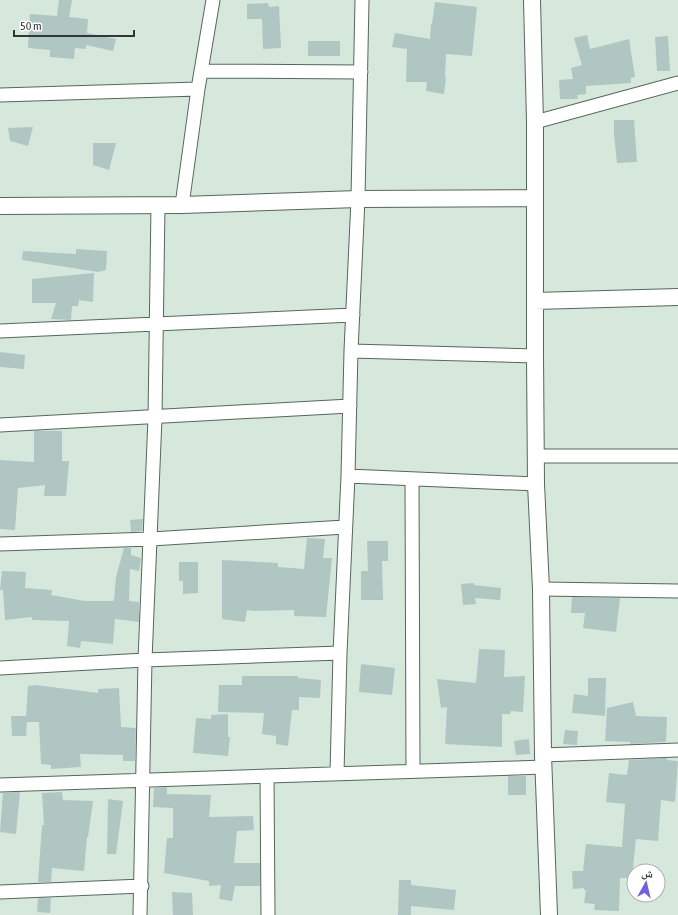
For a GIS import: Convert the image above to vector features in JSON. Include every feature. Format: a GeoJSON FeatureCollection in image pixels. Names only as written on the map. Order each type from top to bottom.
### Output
{"type":"FeatureCollection","features":[{"type":"Feature","properties":{"kind":"street"},"geometry":{"type":"LineString","coordinates":[[182,205],[198,89],[213,0]]}},
{"type":"Feature","properties":{"kind":"street"},"geometry":{"type":"LineString","coordinates":[[337,773],[351,351],[358,199],[362,0]]}},
{"type":"Feature","properties":{"kind":"street"},"geometry":{"type":"LineString","coordinates":[[532,0],[535,122],[536,484],[541,589],[543,761],[549,915]]}},
{"type":"Feature","properties":{"kind":"street"},"geometry":{"type":"LineString","coordinates":[[202,70],[361,72]]}},
{"type":"Feature","properties":{"kind":"street"},"geometry":{"type":"LineString","coordinates":[[535,122],[678,83]]}},
{"type":"Feature","properties":{"kind":"street"},"geometry":{"type":"LineString","coordinates":[[0,94],[198,89]]}},
{"type":"Feature","properties":{"kind":"street"},"geometry":{"type":"LineString","coordinates":[[0,206],[182,205],[358,199],[535,198]]}},
{"type":"Feature","properties":{"kind":"street"},"geometry":{"type":"LineString","coordinates":[[140,915],[142,886],[145,660],[155,418],[158,205]]}},
{"type":"Feature","properties":{"kind":"street"},"geometry":{"type":"LineString","coordinates":[[535,301],[678,297]]}},
{"type":"Feature","properties":{"kind":"street"},"geometry":{"type":"LineString","coordinates":[[0,330],[353,315]]}},
{"type":"Feature","properties":{"kind":"street"},"geometry":{"type":"LineString","coordinates":[[351,351],[535,356]]}},
{"type":"Feature","properties":{"kind":"street"},"geometry":{"type":"LineString","coordinates":[[0,425],[155,418],[350,406]]}},
{"type":"Feature","properties":{"kind":"street"},"geometry":{"type":"LineString","coordinates":[[536,456],[678,456]]}},
{"type":"Feature","properties":{"kind":"street"},"geometry":{"type":"LineString","coordinates":[[348,476],[536,484]]}},
{"type":"Feature","properties":{"kind":"street"},"geometry":{"type":"LineString","coordinates":[[412,479],[413,770]]}},
{"type":"Feature","properties":{"kind":"street"},"geometry":{"type":"LineString","coordinates":[[0,544],[151,539],[345,527]]}},
{"type":"Feature","properties":{"kind":"street"},"geometry":{"type":"LineString","coordinates":[[541,589],[678,591]]}},
{"type":"Feature","properties":{"kind":"street"},"geometry":{"type":"LineString","coordinates":[[0,668],[145,660],[340,653]]}},
{"type":"Feature","properties":{"kind":"street"},"geometry":{"type":"LineString","coordinates":[[0,784],[413,770],[678,750]]}},
{"type":"Feature","properties":{"kind":"street"},"geometry":{"type":"LineString","coordinates":[[267,776],[268,915]]}},
{"type":"Feature","properties":{"kind":"street"},"geometry":{"type":"LineString","coordinates":[[0,892],[142,886]]}},
{"type":"Feature","properties":{"kind":"building"},"geometry":{"type":"Polygon","coordinates":[[[59,0],[72,0],[69,17],[88,19],[87,33],[116,39],[113,51],[86,45],[86,49],[75,48],[74,59],[50,57],[50,50],[28,48],[30,14],[57,16],[59,0]]]}},
{"type":"Feature","properties":{"kind":"building"},"geometry":{"type":"Polygon","coordinates":[[[435,2],[477,7],[472,56],[446,54],[444,94],[426,91],[427,82],[406,82],[407,49],[392,47],[395,33],[430,39],[435,2]]]}},
{"type":"Feature","properties":{"kind":"building"},"geometry":{"type":"Polygon","coordinates":[[[268,3],[269,7],[279,6],[281,48],[263,49],[262,19],[247,19],[247,4],[268,3]]]}},
{"type":"Feature","properties":{"kind":"building"},"geometry":{"type":"Polygon","coordinates":[[[587,35],[590,49],[629,39],[635,77],[631,78],[631,83],[586,86],[586,94],[577,95],[578,99],[560,99],[559,80],[573,79],[571,68],[582,65],[574,38],[587,35]]]}},
{"type":"Feature","properties":{"kind":"building"},"geometry":{"type":"Polygon","coordinates":[[[668,36],[670,71],[657,71],[655,37],[668,36]]]}},
{"type":"Feature","properties":{"kind":"building"},"geometry":{"type":"Polygon","coordinates":[[[308,41],[340,41],[340,56],[308,56],[308,41]]]}},
{"type":"Feature","properties":{"kind":"building"},"geometry":{"type":"Polygon","coordinates":[[[614,120],[634,120],[637,162],[617,163],[614,120]]]}},
{"type":"Feature","properties":{"kind":"building"},"geometry":{"type":"Polygon","coordinates":[[[33,127],[28,146],[10,141],[8,128],[33,127]]]}},
{"type":"Feature","properties":{"kind":"building"},"geometry":{"type":"Polygon","coordinates":[[[93,143],[116,143],[109,170],[93,165],[93,143]]]}},
{"type":"Feature","properties":{"kind":"building"},"geometry":{"type":"Polygon","coordinates":[[[76,249],[107,251],[106,270],[98,272],[22,260],[23,251],[76,254],[76,249]]]}},
{"type":"Feature","properties":{"kind":"building"},"geometry":{"type":"Polygon","coordinates":[[[94,273],[93,302],[79,300],[78,306],[72,306],[71,320],[51,319],[56,303],[32,303],[32,279],[94,273]]]}},
{"type":"Feature","properties":{"kind":"building"},"geometry":{"type":"Polygon","coordinates":[[[0,352],[25,355],[24,369],[0,367],[0,352]]]}},
{"type":"Feature","properties":{"kind":"building"},"geometry":{"type":"Polygon","coordinates":[[[34,431],[62,431],[62,461],[69,461],[66,496],[44,496],[45,485],[18,488],[15,530],[0,529],[0,460],[34,462],[34,431]]]}},
{"type":"Feature","properties":{"kind":"building"},"geometry":{"type":"Polygon","coordinates":[[[143,519],[142,531],[131,532],[130,520],[143,519]]]}},
{"type":"Feature","properties":{"kind":"building"},"geometry":{"type":"Polygon","coordinates":[[[307,538],[325,539],[323,558],[332,558],[326,617],[294,616],[294,610],[247,610],[245,622],[222,619],[222,560],[278,563],[278,567],[304,569],[307,538]]]}},
{"type":"Feature","properties":{"kind":"building"},"geometry":{"type":"Polygon","coordinates":[[[367,541],[388,541],[388,561],[382,561],[383,600],[361,600],[361,571],[368,571],[367,541]]]}},
{"type":"Feature","properties":{"kind":"building"},"geometry":{"type":"Polygon","coordinates":[[[124,548],[131,548],[131,555],[141,558],[139,571],[130,569],[129,601],[139,602],[139,622],[115,619],[113,644],[81,641],[80,648],[67,646],[69,621],[32,620],[32,617],[5,620],[3,590],[0,590],[2,571],[26,572],[25,588],[52,590],[51,595],[85,601],[113,601],[116,577],[124,548]]]}},
{"type":"Feature","properties":{"kind":"building"},"geometry":{"type":"Polygon","coordinates":[[[179,562],[198,562],[198,593],[183,594],[183,581],[179,581],[179,562]]]}},
{"type":"Feature","properties":{"kind":"building"},"geometry":{"type":"Polygon","coordinates":[[[474,583],[474,585],[501,588],[500,600],[475,598],[476,604],[463,605],[461,584],[474,583]]]}},
{"type":"Feature","properties":{"kind":"building"},"geometry":{"type":"Polygon","coordinates":[[[572,597],[620,598],[616,632],[583,628],[585,613],[571,613],[572,597]]]}},
{"type":"Feature","properties":{"kind":"building"},"geometry":{"type":"Polygon","coordinates":[[[479,649],[505,650],[504,677],[525,676],[523,712],[511,711],[510,714],[502,714],[502,747],[445,744],[447,707],[441,708],[437,679],[476,683],[479,649]]]}},
{"type":"Feature","properties":{"kind":"building"},"geometry":{"type":"Polygon","coordinates":[[[361,664],[395,668],[392,695],[359,692],[361,664]]]}},
{"type":"Feature","properties":{"kind":"building"},"geometry":{"type":"Polygon","coordinates":[[[242,676],[298,676],[298,678],[321,680],[320,698],[299,697],[299,710],[292,710],[288,746],[276,744],[276,736],[262,734],[264,713],[218,712],[219,685],[242,685],[242,676]]]}},
{"type":"Feature","properties":{"kind":"building"},"geometry":{"type":"Polygon","coordinates":[[[588,678],[606,678],[605,716],[572,713],[574,694],[588,696],[588,678]]]}},
{"type":"Feature","properties":{"kind":"building"},"geometry":{"type":"Polygon","coordinates":[[[36,685],[98,693],[98,689],[119,688],[121,727],[136,728],[135,761],[123,761],[123,755],[80,754],[81,767],[51,769],[51,765],[41,764],[39,722],[27,722],[26,736],[12,736],[11,716],[26,716],[28,686],[36,685]]]}},
{"type":"Feature","properties":{"kind":"building"},"geometry":{"type":"Polygon","coordinates":[[[633,702],[636,716],[667,717],[666,742],[630,744],[630,742],[605,741],[607,708],[633,702]]]}},
{"type":"Feature","properties":{"kind":"building"},"geometry":{"type":"Polygon","coordinates":[[[228,714],[228,737],[230,737],[228,756],[193,753],[196,718],[211,719],[211,715],[228,714]]]}},
{"type":"Feature","properties":{"kind":"building"},"geometry":{"type":"Polygon","coordinates":[[[565,730],[578,731],[577,745],[563,744],[565,730]]]}},
{"type":"Feature","properties":{"kind":"building"},"geometry":{"type":"Polygon","coordinates":[[[529,739],[530,754],[516,755],[514,741],[529,739]]]}},
{"type":"Feature","properties":{"kind":"building"},"geometry":{"type":"Polygon","coordinates":[[[667,758],[667,760],[678,761],[675,802],[661,800],[658,841],[636,839],[634,863],[626,863],[626,878],[620,878],[619,911],[594,910],[595,904],[584,903],[586,890],[584,890],[584,888],[573,889],[572,871],[583,871],[586,844],[622,847],[625,804],[606,802],[609,773],[627,775],[629,760],[667,758]]]}},
{"type":"Feature","properties":{"kind":"building"},"geometry":{"type":"Polygon","coordinates":[[[508,776],[526,776],[526,795],[508,795],[508,776]]]}},
{"type":"Feature","properties":{"kind":"building"},"geometry":{"type":"Polygon","coordinates":[[[167,787],[167,794],[211,795],[209,817],[253,816],[254,830],[237,831],[234,863],[260,863],[260,886],[235,886],[232,901],[219,899],[221,885],[209,886],[209,881],[164,873],[167,838],[173,838],[173,808],[153,807],[154,788],[167,787]]]}},
{"type":"Feature","properties":{"kind":"building"},"geometry":{"type":"Polygon","coordinates":[[[20,792],[16,834],[0,832],[3,793],[20,792]]]}},
{"type":"Feature","properties":{"kind":"building"},"geometry":{"type":"Polygon","coordinates":[[[62,792],[63,800],[93,801],[87,837],[84,871],[52,868],[51,882],[38,882],[42,825],[44,825],[42,793],[62,792]]]}},
{"type":"Feature","properties":{"kind":"building"},"geometry":{"type":"Polygon","coordinates":[[[108,799],[123,801],[116,854],[107,854],[108,799]]]}},
{"type":"Feature","properties":{"kind":"building"},"geometry":{"type":"Polygon","coordinates":[[[399,880],[411,880],[411,885],[456,890],[454,910],[411,906],[411,915],[398,915],[399,880]]]}},
{"type":"Feature","properties":{"kind":"building"},"geometry":{"type":"Polygon","coordinates":[[[172,892],[192,893],[193,915],[173,915],[172,892]]]}},
{"type":"Feature","properties":{"kind":"building"},"geometry":{"type":"Polygon","coordinates":[[[38,898],[51,898],[50,913],[37,912],[38,898]]]}}]}
